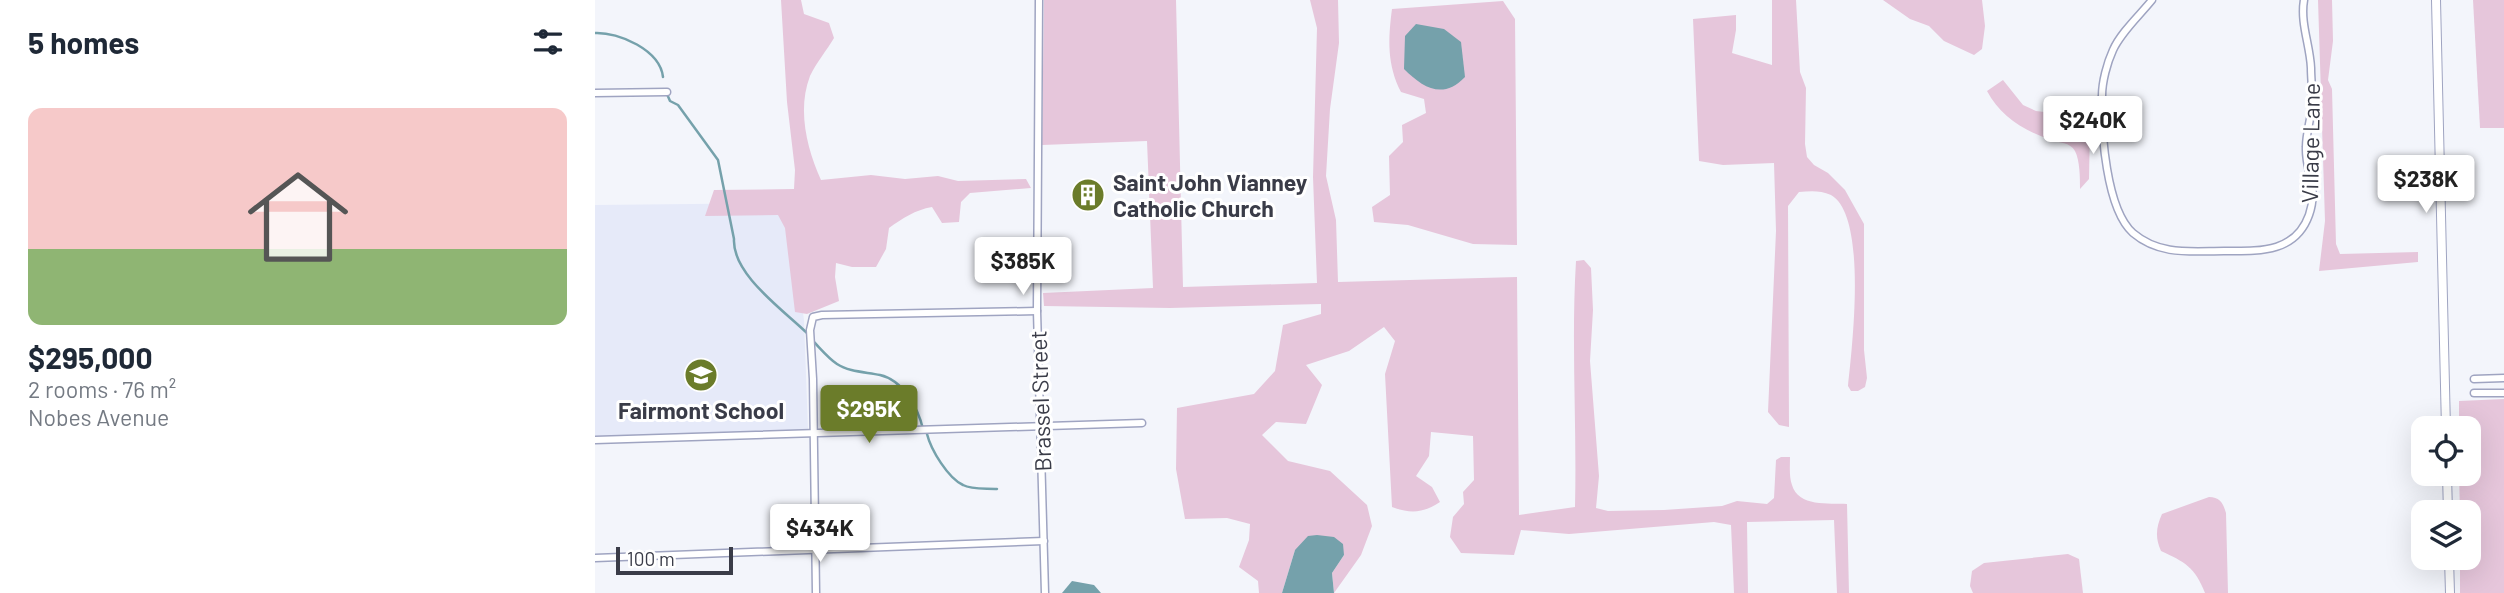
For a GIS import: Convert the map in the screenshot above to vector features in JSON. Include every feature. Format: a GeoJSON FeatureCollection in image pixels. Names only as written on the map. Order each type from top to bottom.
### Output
{"type":"FeatureCollection","features":[{"type":"Feature","properties":{"kind":"street","name":"Brassel Street"},"geometry":{"type":"LineString","coordinates":[[1039,0],[1037,311],[1045,593]]}},
{"type":"Feature","properties":{"kind":"street","name":"Village Lane"},"geometry":{"type":"LineString","coordinates":[[2152,0],[2113,49],[2106,75],[2102,95],[2109,176],[2123,220],[2131,232],[2160,248],[2185,253],[2259,252],[2276,248],[2289,241],[2309,216],[2313,184],[2306,146],[2312,104],[2304,0]]}},
{"type":"Feature","properties":{"kind":"street"},"geometry":{"type":"LineString","coordinates":[[2436,0],[2446,416]]}},
{"type":"Feature","properties":{"kind":"street"},"geometry":{"type":"LineString","coordinates":[[595,93],[667,92]]}},
{"type":"Feature","properties":{"kind":"street"},"geometry":{"type":"LineString","coordinates":[[816,593],[810,330],[813,317],[1037,311]]}},
{"type":"Feature","properties":{"kind":"street"},"geometry":{"type":"LineString","coordinates":[[2474,379],[2504,378]]}},
{"type":"Feature","properties":{"kind":"street"},"geometry":{"type":"LineString","coordinates":[[2474,393],[2504,393]]}},
{"type":"Feature","properties":{"kind":"street"},"geometry":{"type":"LineString","coordinates":[[595,440],[1142,422]]}},
{"type":"Feature","properties":{"kind":"street"},"geometry":{"type":"LineString","coordinates":[[595,558],[1044,541]]}},
{"type":"Feature","properties":{"kind":"street"},"geometry":{"type":"LineString","coordinates":[[2449,570],[2450,593]]}},
{"type":"Feature","properties":{"kind":"shaded area"},"geometry":{"type":"Polygon","coordinates":[[[781,0],[801,0],[804,14],[829,23],[834,38],[810,76],[804,102],[805,129],[821,180],[871,175],[905,179],[938,176],[958,181],[1026,179],[1031,188],[970,193],[961,202],[959,222],[942,223],[932,207],[909,215],[889,228],[886,249],[876,267],[852,267],[836,263],[839,301],[807,314],[795,312],[785,228],[778,215],[705,216],[714,190],[794,189],[795,170],[787,102],[781,0]]]}},
{"type":"Feature","properties":{"kind":"shaded area"},"geometry":{"type":"Polygon","coordinates":[[[1044,0],[1176,0],[1183,287],[1317,283],[1313,177],[1317,28],[1310,0],[1338,0],[1339,43],[1330,109],[1326,176],[1336,220],[1338,282],[1517,277],[1519,515],[1575,507],[1576,261],[1584,260],[1591,268],[1593,310],[1590,361],[1599,476],[1596,508],[1608,511],[1664,510],[1722,506],[1737,501],[1767,504],[1774,498],[1776,460],[1790,457],[1791,482],[1795,492],[1801,497],[1815,502],[1847,504],[1849,593],[1837,593],[1834,520],[1747,522],[1748,593],[1734,593],[1731,525],[1714,522],[1569,534],[1521,530],[1514,555],[1461,553],[1450,537],[1453,517],[1464,504],[1463,492],[1474,480],[1473,436],[1431,432],[1429,456],[1416,476],[1432,487],[1440,502],[1417,511],[1392,507],[1385,374],[1395,341],[1384,327],[1349,351],[1306,365],[1322,385],[1306,424],[1276,422],[1262,435],[1288,461],[1330,471],[1367,505],[1372,526],[1361,555],[1334,593],[1332,573],[1344,555],[1295,550],[1282,593],[1259,593],[1258,581],[1239,567],[1249,540],[1250,524],[1227,518],[1185,519],[1176,469],[1177,408],[1254,394],[1275,371],[1283,325],[1321,314],[1321,304],[1170,308],[1044,306],[1043,293],[1153,288],[1147,141],[1042,145],[1044,0]]]}},
{"type":"Feature","properties":{"kind":"shaded area"},"geometry":{"type":"Polygon","coordinates":[[[1772,0],[1796,0],[1800,72],[1806,88],[1807,157],[1845,190],[1864,224],[1864,350],[1867,378],[1865,387],[1851,391],[1848,386],[1855,284],[1850,228],[1843,208],[1827,193],[1799,192],[1788,206],[1789,427],[1779,425],[1768,412],[1776,231],[1774,163],[1723,165],[1699,161],[1693,19],[1736,15],[1732,53],[1772,65],[1772,0]]]}},
{"type":"Feature","properties":{"kind":"shaded area"},"geometry":{"type":"Polygon","coordinates":[[[1883,0],[1982,0],[1985,26],[1982,49],[1974,55],[1944,41],[1929,26],[1910,19],[1883,0]]]}},
{"type":"Feature","properties":{"kind":"shaded area"},"geometry":{"type":"Polygon","coordinates":[[[2318,0],[2332,0],[2333,41],[2328,80],[2332,89],[2336,244],[2340,254],[2418,252],[2418,262],[2319,271],[2325,221],[2318,0]]]}},
{"type":"Feature","properties":{"kind":"shaded area"},"geometry":{"type":"Polygon","coordinates":[[[2473,0],[2504,0],[2504,128],[2480,128],[2473,0]]]}},
{"type":"Feature","properties":{"kind":"shaded area"},"geometry":{"type":"Polygon","coordinates":[[[1503,1],[1515,19],[1517,245],[1473,244],[1408,225],[1374,222],[1372,207],[1390,195],[1389,156],[1403,142],[1402,125],[1426,113],[1424,99],[1401,92],[1396,82],[1389,41],[1392,9],[1503,1]]]}},
{"type":"Feature","properties":{"kind":"shaded area"},"geometry":{"type":"Polygon","coordinates":[[[2003,80],[2023,105],[2036,111],[2070,115],[2080,108],[2090,125],[2089,179],[2080,189],[2079,165],[2073,148],[2022,127],[1992,100],[1987,91],[2003,80]]]}},
{"type":"Feature","properties":{"kind":"shaded area","name":"Fairmont School"},"geometry":{"type":"Polygon","coordinates":[[[788,203],[804,320],[808,430],[595,438],[595,205],[788,203]]]}},
{"type":"Feature","properties":{"kind":"shaded area"},"geometry":{"type":"Polygon","coordinates":[[[2504,399],[2504,593],[2460,593],[2460,570],[2481,570],[2481,500],[2460,500],[2459,486],[2481,486],[2481,416],[2459,416],[2459,401],[2504,399]]]}},
{"type":"Feature","properties":{"kind":"shaded area"},"geometry":{"type":"Polygon","coordinates":[[[2209,497],[2221,501],[2226,513],[2228,593],[2205,593],[2193,571],[2183,562],[2161,551],[2157,537],[2162,514],[2209,497]]]}},
{"type":"Feature","properties":{"kind":"shaded area"},"geometry":{"type":"Polygon","coordinates":[[[2068,554],[2079,559],[2083,593],[1973,593],[1970,586],[1972,571],[1984,563],[2068,554]]]}},
{"type":"Feature","properties":{"kind":"water"},"geometry":{"type":"Polygon","coordinates":[[[1416,24],[1444,29],[1461,42],[1465,77],[1457,84],[1441,90],[1433,89],[1418,82],[1404,69],[1405,36],[1416,24]]]}},
{"type":"Feature","properties":{"kind":"water"},"geometry":{"type":"Polygon","coordinates":[[[1308,536],[1334,537],[1343,544],[1344,555],[1332,573],[1334,593],[1282,593],[1295,550],[1308,536]]]}},
{"type":"Feature","properties":{"kind":"water"},"geometry":{"type":"Polygon","coordinates":[[[1072,581],[1094,585],[1101,593],[1062,593],[1072,581]]]}},
{"type":"Feature","properties":{"kind":"waterway"},"geometry":{"type":"LineString","coordinates":[[595,33],[605,33],[637,44],[654,59],[663,77]]}},
{"type":"Feature","properties":{"kind":"waterway"},"geometry":{"type":"LineString","coordinates":[[667,94],[718,160],[741,266],[762,292],[809,335]]}},
{"type":"Feature","properties":{"kind":"waterway"},"geometry":{"type":"LineString","coordinates":[[813,341],[842,367],[880,375],[896,383],[913,404],[923,429]]}},
{"type":"Feature","properties":{"kind":"waterway"},"geometry":{"type":"LineString","coordinates":[[927,434],[941,463],[957,481],[971,488],[997,489]]}},
{"type":"Feature","properties":{"kind":"place","name":"Saint John Vianney Catholic Church"},"geometry":{"type":"Point","coordinates":[1088,195]}},
{"type":"Feature","properties":{"kind":"place","name":"Fairmont School"},"geometry":{"type":"Point","coordinates":[701,375]}}]}
